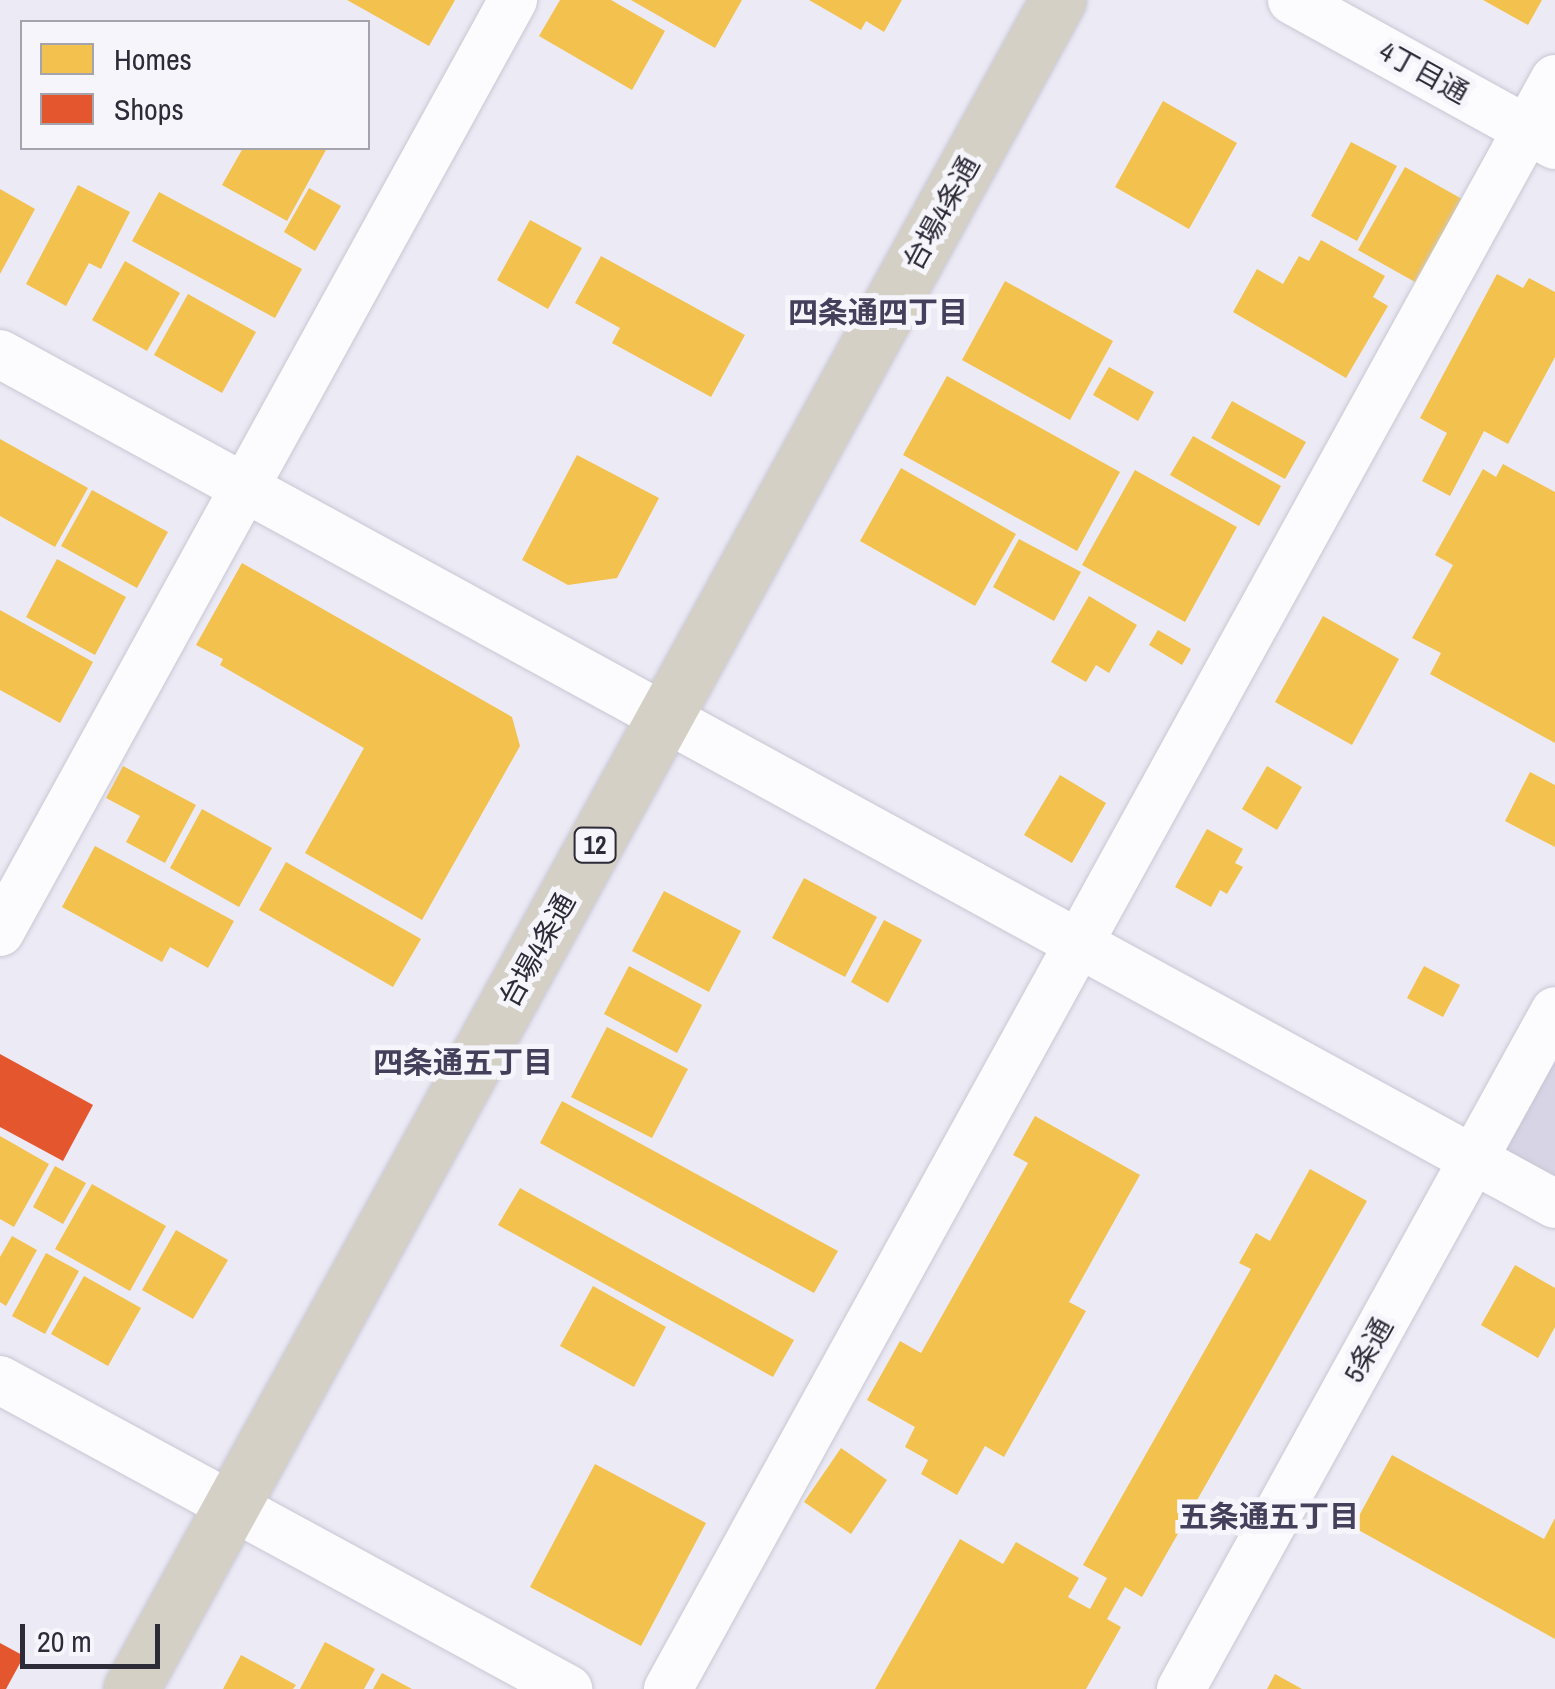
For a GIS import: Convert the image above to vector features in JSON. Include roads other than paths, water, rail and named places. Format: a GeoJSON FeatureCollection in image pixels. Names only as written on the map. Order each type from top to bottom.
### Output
{"type":"FeatureCollection","features":[{"type":"Feature","properties":{"kind":"highway","name":"台場4条通"},"geometry":{"type":"LineString","coordinates":[[131,1689],[1058,0]]}},
{"type":"Feature","properties":{"kind":"street"},"geometry":{"type":"LineString","coordinates":[[0,932],[513,0]]}},
{"type":"Feature","properties":{"kind":"street","name":"4丁目通"},"geometry":{"type":"LineString","coordinates":[[1292,0],[1541,137]]}},
{"type":"Feature","properties":{"kind":"street"},"geometry":{"type":"LineString","coordinates":[[668,1689],[1076,942],[1541,137],[1555,78]]}},
{"type":"Feature","properties":{"kind":"street"},"geometry":{"type":"LineString","coordinates":[[0,354],[1555,1204]]}},
{"type":"Feature","properties":{"kind":"street","name":"5条通"},"geometry":{"type":"LineString","coordinates":[[1181,1689],[1555,1011]]}},
{"type":"Feature","properties":{"kind":"street"},"geometry":{"type":"LineString","coordinates":[[0,1380],[568,1689]]}},
{"type":"Feature","properties":{"kind":"district","name":"四条通四丁目"},"geometry":{"type":"Point","coordinates":[878,312]}},
{"type":"Feature","properties":{"kind":"district","name":"四条通五丁目"},"geometry":{"type":"Point","coordinates":[463,1062]}},
{"type":"Feature","properties":{"kind":"district","name":"五条通五丁目"},"geometry":{"type":"Point","coordinates":[1269,1516]}}]}
